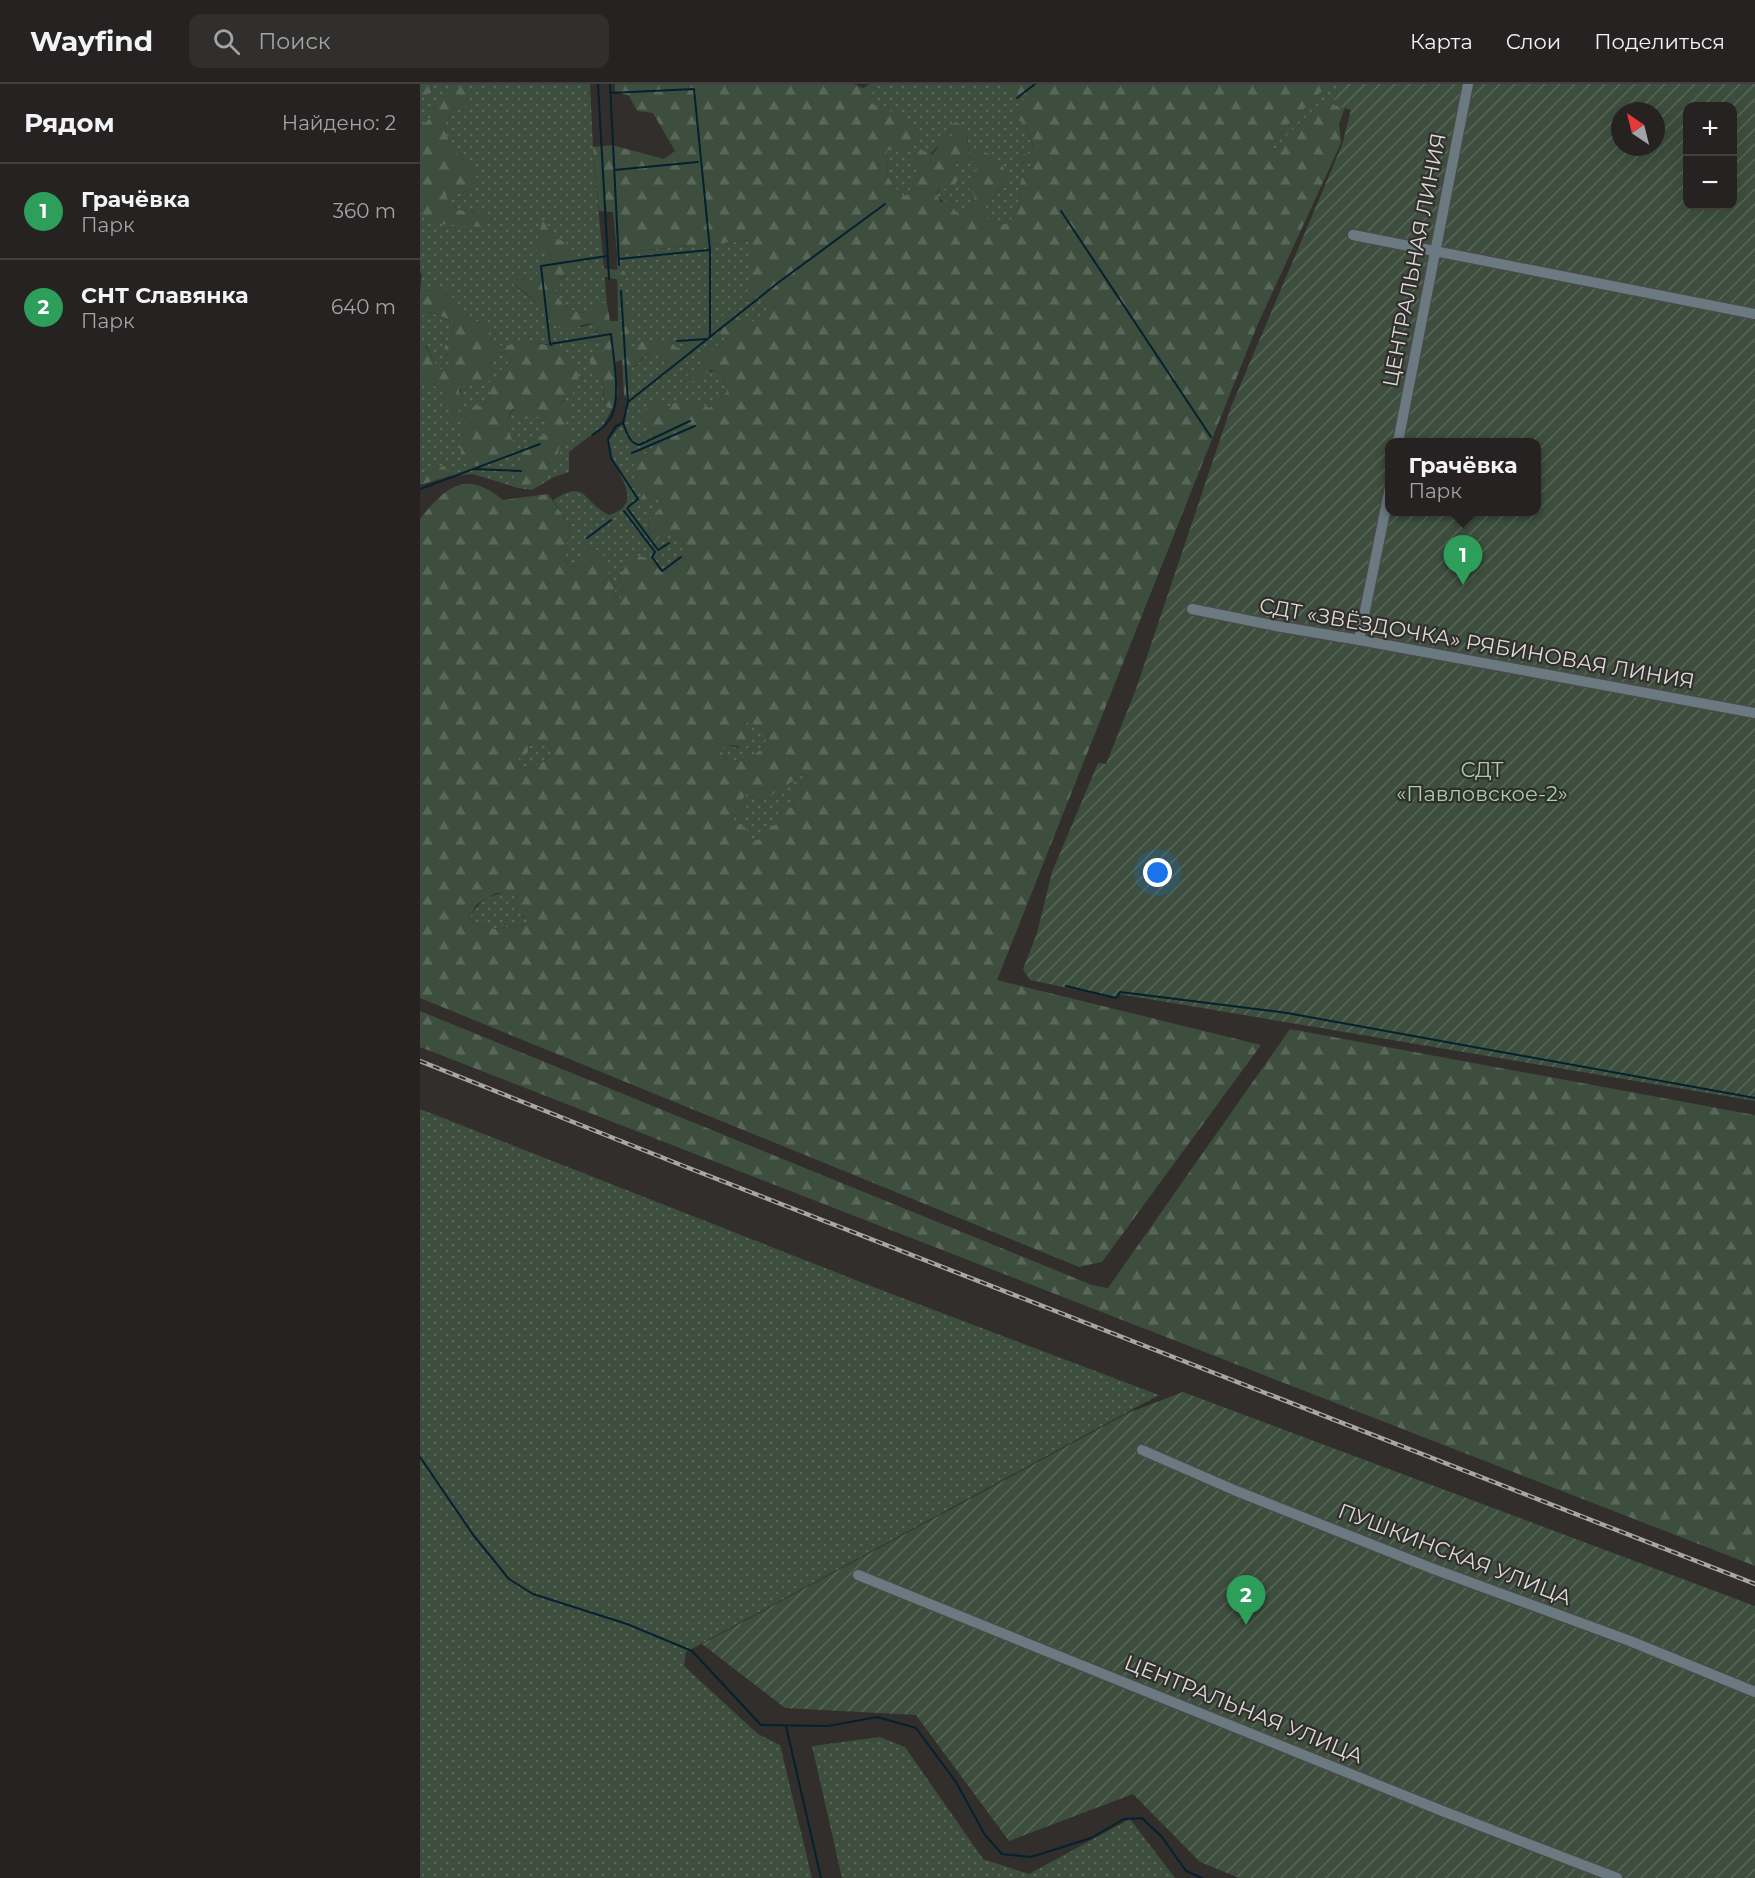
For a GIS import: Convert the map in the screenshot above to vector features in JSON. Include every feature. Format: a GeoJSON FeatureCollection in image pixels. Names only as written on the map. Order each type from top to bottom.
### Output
{"type":"FeatureCollection","features":[{"type":"Feature","properties":{"kind":"street","name":"ЦЕНТРАЛЬНАЯ ЛИНИЯ"},"geometry":{"type":"LineString","coordinates":[[1399,438],[1468,84]]}},
{"type":"Feature","properties":{"kind":"street"},"geometry":{"type":"LineString","coordinates":[[1353,235],[1755,314]]}},
{"type":"Feature","properties":{"kind":"street"},"geometry":{"type":"LineString","coordinates":[[1359,640],[1385,507]]}},
{"type":"Feature","properties":{"kind":"street","name":"СДТ «ЗВЁЗДОЧКА» РЯБИНОВАЯ ЛИНИЯ"},"geometry":{"type":"LineString","coordinates":[[1192,609],[1755,713]]}},
{"type":"Feature","properties":{"kind":"street","name":"ПУШКИНСКАЯ УЛИЦА"},"geometry":{"type":"LineString","coordinates":[[1142,1450],[1234,1490],[1431,1568],[1630,1641],[1755,1692]]}},
{"type":"Feature","properties":{"kind":"street","name":"ЦЕНТРАЛЬНАЯ УЛИЦА"},"geometry":{"type":"LineString","coordinates":[[858,1575],[1455,1816],[1617,1878]]}},
{"type":"Feature","properties":{"kind":"green space"},"geometry":{"type":"Polygon","coordinates":[[[420,84],[432,84],[431,93],[420,98],[420,84]]]}},
{"type":"Feature","properties":{"kind":"green space"},"geometry":{"type":"Polygon","coordinates":[[[432,84],[590,84],[593,147],[607,304],[599,303],[594,313],[586,313],[573,310],[563,304],[553,285],[565,276],[565,241],[548,236],[536,242],[536,249],[543,251],[548,259],[539,276],[532,282],[517,278],[513,284],[540,305],[550,321],[581,327],[594,323],[598,329],[588,340],[603,342],[603,351],[590,368],[602,382],[606,407],[612,409],[603,426],[569,452],[569,472],[554,477],[532,490],[473,474],[450,476],[445,467],[420,473],[420,379],[441,389],[458,409],[462,383],[481,386],[491,370],[487,359],[498,352],[509,354],[512,360],[496,377],[489,400],[482,406],[470,405],[514,444],[508,421],[511,412],[515,408],[543,414],[550,426],[544,435],[523,444],[521,462],[513,474],[557,466],[557,449],[565,437],[561,406],[563,401],[574,392],[552,345],[523,341],[505,347],[495,344],[479,322],[463,319],[447,289],[420,291],[422,274],[420,272],[420,210],[422,213],[477,212],[458,210],[445,197],[471,190],[472,170],[451,147],[444,126],[452,112],[431,118],[420,126],[420,98],[431,93],[432,84]]]}},
{"type":"Feature","properties":{"kind":"green space"},"geometry":{"type":"Polygon","coordinates":[[[615,84],[854,84],[863,88],[870,84],[874,88],[870,100],[874,105],[880,104],[896,114],[919,138],[917,144],[908,152],[902,148],[898,151],[888,150],[885,155],[889,178],[901,194],[903,196],[909,194],[911,188],[906,183],[908,179],[915,179],[920,175],[914,168],[913,154],[920,149],[932,155],[942,141],[952,137],[950,126],[956,122],[965,127],[969,153],[988,154],[996,159],[1005,170],[1008,178],[981,212],[992,221],[1006,224],[1016,212],[1023,176],[1036,162],[1035,159],[1022,163],[1019,159],[1034,148],[1025,123],[1016,120],[1012,115],[1017,106],[1025,102],[1023,98],[1013,99],[1008,93],[1010,84],[1325,84],[1324,89],[1283,130],[1270,147],[1276,150],[1284,138],[1322,101],[1345,107],[1339,124],[1341,143],[1257,326],[997,980],[1261,1045],[1102,1262],[1079,1267],[420,998],[420,519],[448,490],[467,484],[478,485],[503,500],[548,494],[571,527],[564,556],[568,566],[578,567],[583,560],[583,549],[591,546],[603,554],[604,564],[615,586],[614,601],[619,602],[622,594],[619,577],[633,556],[645,557],[663,573],[689,552],[683,542],[668,532],[661,533],[655,543],[651,543],[650,521],[664,504],[655,496],[644,504],[639,501],[646,490],[636,486],[635,481],[638,475],[633,469],[636,453],[648,453],[656,445],[645,424],[675,403],[690,400],[709,408],[727,392],[723,377],[716,370],[710,370],[700,380],[688,382],[686,377],[701,363],[706,352],[724,342],[724,335],[719,333],[717,328],[723,315],[730,310],[740,319],[751,322],[767,313],[765,305],[757,299],[744,301],[741,298],[752,286],[752,240],[617,253],[613,212],[599,211],[593,147],[612,145],[664,159],[675,151],[653,113],[637,111],[629,96],[615,91],[615,84]],[[964,159],[955,165],[960,175],[953,188],[939,189],[936,194],[941,202],[952,198],[957,214],[966,213],[972,206],[975,196],[967,186],[979,163],[978,160],[971,162],[964,159]],[[746,722],[741,726],[750,736],[751,742],[746,747],[726,745],[720,750],[729,761],[743,760],[754,755],[763,747],[769,734],[761,727],[746,722]],[[532,743],[528,746],[528,752],[525,755],[519,755],[518,763],[522,767],[539,764],[552,752],[550,746],[542,743],[532,743]],[[804,774],[761,802],[754,796],[746,794],[742,800],[747,808],[744,813],[733,816],[734,822],[746,828],[753,841],[760,839],[763,834],[762,827],[776,825],[779,820],[777,815],[783,806],[792,808],[795,803],[792,797],[807,776],[804,774]],[[496,893],[476,905],[468,920],[495,929],[526,924],[528,920],[516,910],[515,893],[504,900],[501,893],[496,893]]]}},
{"type":"Feature","properties":{"kind":"green space"},"geometry":{"type":"Polygon","coordinates":[[[870,84],[1010,84],[1008,93],[1023,98],[1025,103],[1016,120],[1025,123],[1034,149],[1022,163],[1035,159],[1036,162],[1023,176],[1018,206],[1012,218],[1006,224],[998,223],[989,220],[981,212],[1008,178],[969,153],[967,137],[949,139],[938,146],[918,170],[920,175],[915,179],[909,194],[903,196],[892,184],[888,175],[885,155],[888,150],[898,150],[874,105],[869,100],[874,88],[870,84]]]}},
{"type":"Feature","properties":{"kind":"green space"},"geometry":{"type":"Polygon","coordinates":[[[1325,84],[1338,84],[1334,105],[1284,138],[1276,150],[1270,147],[1283,130],[1324,89],[1325,84]]]}},
{"type":"Feature","properties":{"kind":"green space","name":"СДТ «Павловское-2»"},"geometry":{"type":"Polygon","coordinates":[[[1338,84],[1755,84],[1755,1101],[1119,994],[1116,998],[1030,980],[1023,969],[1037,933],[1052,872],[1098,763],[1106,764],[1136,689],[1231,407],[1342,145],[1351,110],[1334,105],[1338,84]]]}},
{"type":"Feature","properties":{"kind":"green space"},"geometry":{"type":"Polygon","coordinates":[[[469,85],[469,104],[452,112],[444,126],[451,147],[478,180],[471,190],[446,197],[458,210],[477,212],[489,218],[482,227],[440,224],[421,213],[420,210],[420,126],[431,118],[433,102],[460,86],[469,85]]]}},
{"type":"Feature","properties":{"kind":"green space"},"geometry":{"type":"Polygon","coordinates":[[[964,159],[977,160],[980,163],[967,186],[975,196],[972,206],[966,213],[957,214],[936,195],[955,165],[964,159]]]}},
{"type":"Feature","properties":{"kind":"green space"},"geometry":{"type":"Polygon","coordinates":[[[543,221],[549,226],[548,236],[565,241],[570,255],[568,271],[554,286],[559,299],[568,308],[586,313],[594,313],[599,302],[607,304],[610,321],[622,321],[625,314],[631,314],[627,348],[633,352],[639,342],[670,340],[677,348],[695,340],[707,325],[712,327],[714,336],[654,382],[650,380],[665,366],[664,357],[655,351],[647,355],[630,368],[631,398],[628,400],[624,395],[622,360],[615,362],[618,393],[612,409],[606,407],[603,382],[590,369],[590,358],[596,352],[603,351],[603,342],[588,340],[588,335],[598,330],[594,323],[571,328],[558,327],[551,322],[533,299],[513,284],[516,278],[532,282],[538,276],[536,268],[548,259],[543,251],[536,249],[543,221]]]}},
{"type":"Feature","properties":{"kind":"green space"},"geometry":{"type":"Polygon","coordinates":[[[752,240],[752,286],[745,301],[757,299],[765,305],[768,313],[752,322],[744,322],[730,311],[724,342],[706,352],[701,363],[686,377],[716,370],[723,377],[727,392],[709,408],[697,401],[651,452],[643,455],[639,475],[649,501],[654,496],[664,504],[650,521],[651,542],[661,533],[668,532],[683,542],[689,552],[663,573],[645,557],[619,577],[622,594],[620,602],[614,601],[615,586],[604,564],[583,560],[578,567],[568,566],[564,556],[571,527],[553,500],[564,494],[579,492],[609,515],[625,505],[627,491],[613,459],[609,440],[625,422],[628,400],[631,397],[630,368],[655,351],[664,356],[665,366],[704,332],[689,345],[677,348],[670,340],[633,353],[627,348],[630,315],[618,321],[617,253],[752,240]]]}},
{"type":"Feature","properties":{"kind":"green space"},"geometry":{"type":"Polygon","coordinates":[[[602,268],[624,271],[627,276],[625,281],[601,276],[602,268]]]}},
{"type":"Feature","properties":{"kind":"green space"},"geometry":{"type":"Polygon","coordinates":[[[448,289],[463,318],[476,321],[488,328],[495,344],[506,346],[525,341],[544,344],[567,354],[576,366],[577,387],[561,404],[568,409],[570,417],[564,423],[570,426],[572,433],[564,439],[560,447],[557,466],[540,480],[523,487],[515,481],[513,474],[521,462],[523,444],[544,435],[549,426],[543,414],[533,419],[521,418],[514,408],[508,421],[514,444],[498,460],[470,466],[462,459],[459,438],[465,425],[462,409],[470,405],[482,406],[489,400],[496,377],[512,360],[509,354],[498,352],[487,359],[491,370],[491,380],[481,386],[462,384],[459,390],[461,400],[457,419],[453,420],[441,389],[420,379],[420,346],[425,345],[439,370],[451,363],[444,348],[454,329],[453,321],[430,312],[420,316],[420,291],[448,289]]]}},
{"type":"Feature","properties":{"kind":"green space"},"geometry":{"type":"Polygon","coordinates":[[[429,312],[453,321],[454,329],[444,348],[451,363],[439,371],[426,345],[420,346],[420,316],[429,312]]]}},
{"type":"Feature","properties":{"kind":"green space"},"geometry":{"type":"Polygon","coordinates":[[[659,399],[662,402],[641,422],[635,417],[659,399]]]}},
{"type":"Feature","properties":{"kind":"green space"},"geometry":{"type":"Polygon","coordinates":[[[445,466],[450,476],[420,485],[420,473],[445,466]]]}},
{"type":"Feature","properties":{"kind":"green space"},"geometry":{"type":"Polygon","coordinates":[[[747,722],[761,727],[769,734],[766,741],[759,751],[749,758],[729,761],[720,750],[726,745],[739,748],[740,726],[747,722]]]}},
{"type":"Feature","properties":{"kind":"green space"},"geometry":{"type":"Polygon","coordinates":[[[532,743],[550,746],[552,752],[539,764],[522,767],[518,763],[519,755],[532,743]]]}},
{"type":"Feature","properties":{"kind":"green space"},"geometry":{"type":"Polygon","coordinates":[[[804,774],[807,776],[792,797],[795,803],[793,806],[760,839],[753,841],[749,834],[734,822],[733,816],[744,813],[742,800],[746,794],[754,796],[761,802],[804,774]]]}},
{"type":"Feature","properties":{"kind":"green space"},"geometry":{"type":"Polygon","coordinates":[[[515,892],[522,916],[529,920],[526,924],[495,929],[468,920],[487,898],[515,892]]]}},
{"type":"Feature","properties":{"kind":"green space"},"geometry":{"type":"Polygon","coordinates":[[[420,1011],[1092,1285],[1108,1288],[1290,1029],[1755,1115],[1755,1566],[420,1047],[420,1011]]]}},
{"type":"Feature","properties":{"kind":"green space"},"geometry":{"type":"Polygon","coordinates":[[[420,1109],[876,1288],[1159,1395],[686,1652],[684,1666],[758,1734],[780,1745],[812,1878],[420,1878],[420,1109]]]}},
{"type":"Feature","properties":{"kind":"green space"},"geometry":{"type":"Polygon","coordinates":[[[1183,1392],[1755,1606],[1755,1878],[1239,1878],[1200,1862],[1133,1794],[1009,1841],[916,1715],[785,1708],[702,1644],[1128,1413],[1183,1392]]]}},
{"type":"Feature","properties":{"kind":"green space"},"geometry":{"type":"Polygon","coordinates":[[[880,1737],[905,1747],[983,1859],[1029,1874],[1130,1819],[1175,1878],[842,1878],[812,1746],[880,1737]]]}},
{"type":"Feature","properties":{"kind":"waterway"},"geometry":{"type":"LineString","coordinates":[[598,84],[609,279]]}},
{"type":"Feature","properties":{"kind":"waterway"},"geometry":{"type":"LineString","coordinates":[[610,84],[619,265]]}},
{"type":"Feature","properties":{"kind":"waterway"},"geometry":{"type":"LineString","coordinates":[[1017,98],[1035,84]]}},
{"type":"Feature","properties":{"kind":"waterway"},"geometry":{"type":"LineString","coordinates":[[610,93],[694,89],[710,250],[710,336]]}},
{"type":"Feature","properties":{"kind":"waterway"},"geometry":{"type":"LineString","coordinates":[[614,170],[698,162]]}},
{"type":"Feature","properties":{"kind":"waterway"},"geometry":{"type":"LineString","coordinates":[[669,543],[658,550],[627,508],[638,499],[611,458],[608,439],[616,426],[623,423],[628,402],[779,282],[885,204]]}},
{"type":"Feature","properties":{"kind":"waterway"},"geometry":{"type":"LineString","coordinates":[[1061,211],[1211,437]]}},
{"type":"Feature","properties":{"kind":"waterway"},"geometry":{"type":"LineString","coordinates":[[619,259],[709,250]]}},
{"type":"Feature","properties":{"kind":"waterway"},"geometry":{"type":"LineString","coordinates":[[592,435],[610,419],[616,401],[611,334],[550,344],[541,266],[607,256]]}},
{"type":"Feature","properties":{"kind":"waterway"},"geometry":{"type":"LineString","coordinates":[[621,291],[628,402]]}},
{"type":"Feature","properties":{"kind":"waterway"},"geometry":{"type":"LineString","coordinates":[[677,341],[707,339]]}},
{"type":"Feature","properties":{"kind":"waterway"},"geometry":{"type":"LineString","coordinates":[[623,423],[630,439],[639,445],[690,421]]}},
{"type":"Feature","properties":{"kind":"waterway"},"geometry":{"type":"LineString","coordinates":[[632,453],[695,426]]}},
{"type":"Feature","properties":{"kind":"waterway"},"geometry":{"type":"LineString","coordinates":[[420,489],[540,444]]}},
{"type":"Feature","properties":{"kind":"waterway"},"geometry":{"type":"LineString","coordinates":[[473,469],[521,471]]}},
{"type":"Feature","properties":{"kind":"waterway"},"geometry":{"type":"LineString","coordinates":[[624,511],[655,552],[652,557],[662,571],[681,557]]}},
{"type":"Feature","properties":{"kind":"waterway"},"geometry":{"type":"LineString","coordinates":[[587,538],[611,520]]}},
{"type":"Feature","properties":{"kind":"waterway"},"geometry":{"type":"LineString","coordinates":[[1066,986],[1116,998],[1120,992],[1287,1013],[1755,1098]]}},
{"type":"Feature","properties":{"kind":"waterway"},"geometry":{"type":"LineString","coordinates":[[420,1457],[474,1536],[509,1579],[533,1594],[627,1624],[692,1651],[761,1725],[828,1726],[877,1717],[916,1728],[956,1782],[985,1835],[1002,1854],[1031,1857],[1091,1838],[1124,1819],[1142,1818],[1162,1837],[1186,1871],[1202,1878]]}},
{"type":"Feature","properties":{"kind":"waterway"},"geometry":{"type":"LineString","coordinates":[[786,1726],[821,1878]]}},
{"type":"Feature","properties":{"kind":"railway"},"geometry":{"type":"LineString","coordinates":[[420,1061],[1755,1584]]}},
{"type":"Feature","properties":{"kind":"place","name":"Грачёвка"},"geometry":{"type":"Point","coordinates":[1463,585]}},
{"type":"Feature","properties":{"kind":"place","name":"СНТ Славянка"},"geometry":{"type":"Point","coordinates":[1246,1625]}}]}
